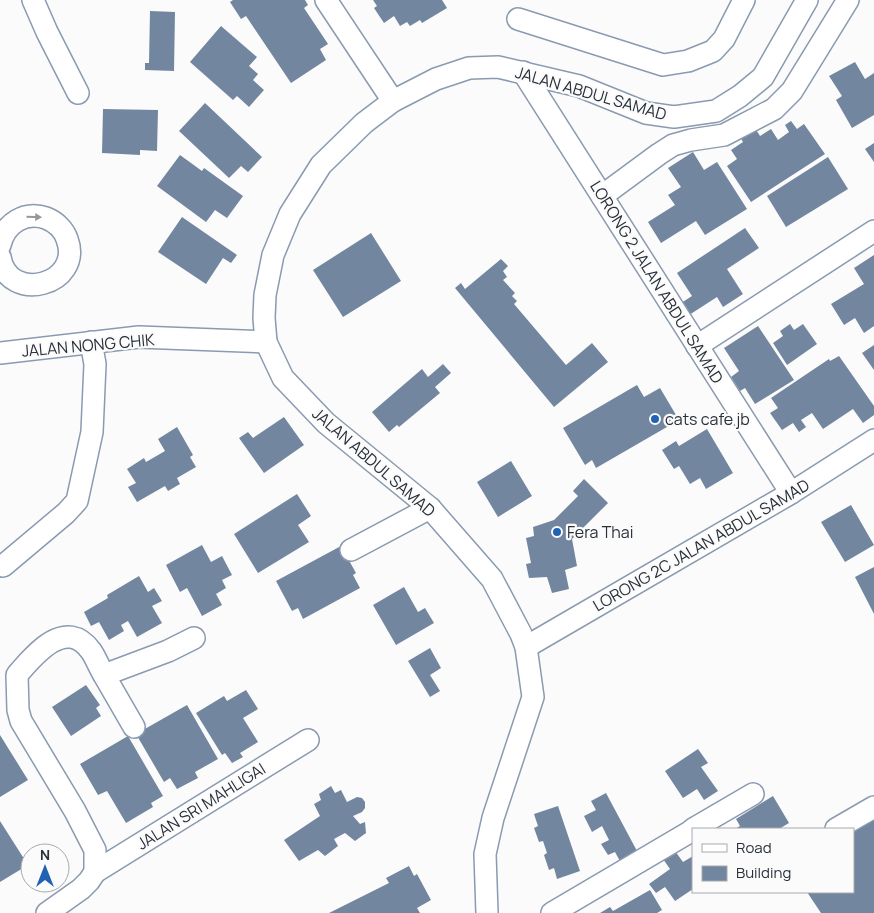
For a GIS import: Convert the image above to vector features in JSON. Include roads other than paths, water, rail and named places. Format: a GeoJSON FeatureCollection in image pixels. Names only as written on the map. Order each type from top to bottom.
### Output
{"type":"FeatureCollection","features":[{"type":"Feature","properties":{"kind":"street"},"geometry":{"type":"LineString","coordinates":[[33,0],[78,93]]}},
{"type":"Feature","properties":{"kind":"street"},"geometry":{"type":"LineString","coordinates":[[326,0],[393,101]]}},
{"type":"Feature","properties":{"kind":"street"},"geometry":{"type":"LineString","coordinates":[[518,19],[663,65],[688,61],[713,51],[724,39],[744,0]]}},
{"type":"Feature","properties":{"kind":"street","name":"JALAN ABDUL SAMAD"},"geometry":{"type":"LineString","coordinates":[[486,913],[485,854],[494,818],[533,697],[526,647],[492,579],[430,508],[326,424],[283,378],[266,342],[264,318],[265,295],[273,255],[290,214],[321,165],[364,123],[393,101],[436,79],[469,68],[498,67],[579,86],[646,113],[674,117],[716,111],[740,96],[763,77],[808,0]]}},
{"type":"Feature","properties":{"kind":"street"},"geometry":{"type":"LineString","coordinates":[[602,196],[673,145],[724,135],[774,109],[792,91],[848,0]]}},
{"type":"Feature","properties":{"kind":"street","name":"LORONG 2 JALAN ABDUL SAMAD"},"geometry":{"type":"LineString","coordinates":[[523,72],[791,493]]}},
{"type":"Feature","properties":{"kind":"street"},"geometry":{"type":"LineString","coordinates":[[697,346],[874,231]]}},
{"type":"Feature","properties":{"kind":"street","name":"JALAN NONG CHIK"},"geometry":{"type":"LineString","coordinates":[[0,354],[139,337],[266,342]]}},
{"type":"Feature","properties":{"kind":"street"},"geometry":{"type":"LineString","coordinates":[[3,566],[66,513],[77,501],[92,432],[94,364],[91,342]]}},
{"type":"Feature","properties":{"kind":"street","name":"LORONG 2C JALAN ABDUL SAMAD"},"geometry":{"type":"LineString","coordinates":[[526,647],[791,493],[874,440]]}},
{"type":"Feature","properties":{"kind":"street"},"geometry":{"type":"LineString","coordinates":[[352,550],[430,508]]}},
{"type":"Feature","properties":{"kind":"street"},"geometry":{"type":"LineString","coordinates":[[95,872],[94,850],[75,811],[22,721],[9,709],[17,675],[45,646],[62,636],[78,639],[90,650],[134,727]]}},
{"type":"Feature","properties":{"kind":"street"},"geometry":{"type":"LineString","coordinates":[[104,675],[194,638]]}},
{"type":"Feature","properties":{"kind":"street","name":"JALAN SRI MAHLIGAI"},"geometry":{"type":"LineString","coordinates":[[48,913],[81,890],[95,872],[308,740]]}},
{"type":"Feature","properties":{"kind":"street"},"geometry":{"type":"LineString","coordinates":[[695,828],[754,794]]}},
{"type":"Feature","properties":{"kind":"street"},"geometry":{"type":"LineString","coordinates":[[838,828],[874,807]]}},
{"type":"Feature","properties":{"kind":"street"},"geometry":{"type":"LineString","coordinates":[[552,913],[692,830]]}},
{"type":"Feature","properties":{"kind":"place","name":"cats cafe jb"},"geometry":{"type":"Point","coordinates":[655,419]}},
{"type":"Feature","properties":{"kind":"place","name":"Fera Thai"},"geometry":{"type":"Point","coordinates":[557,532]}}]}
